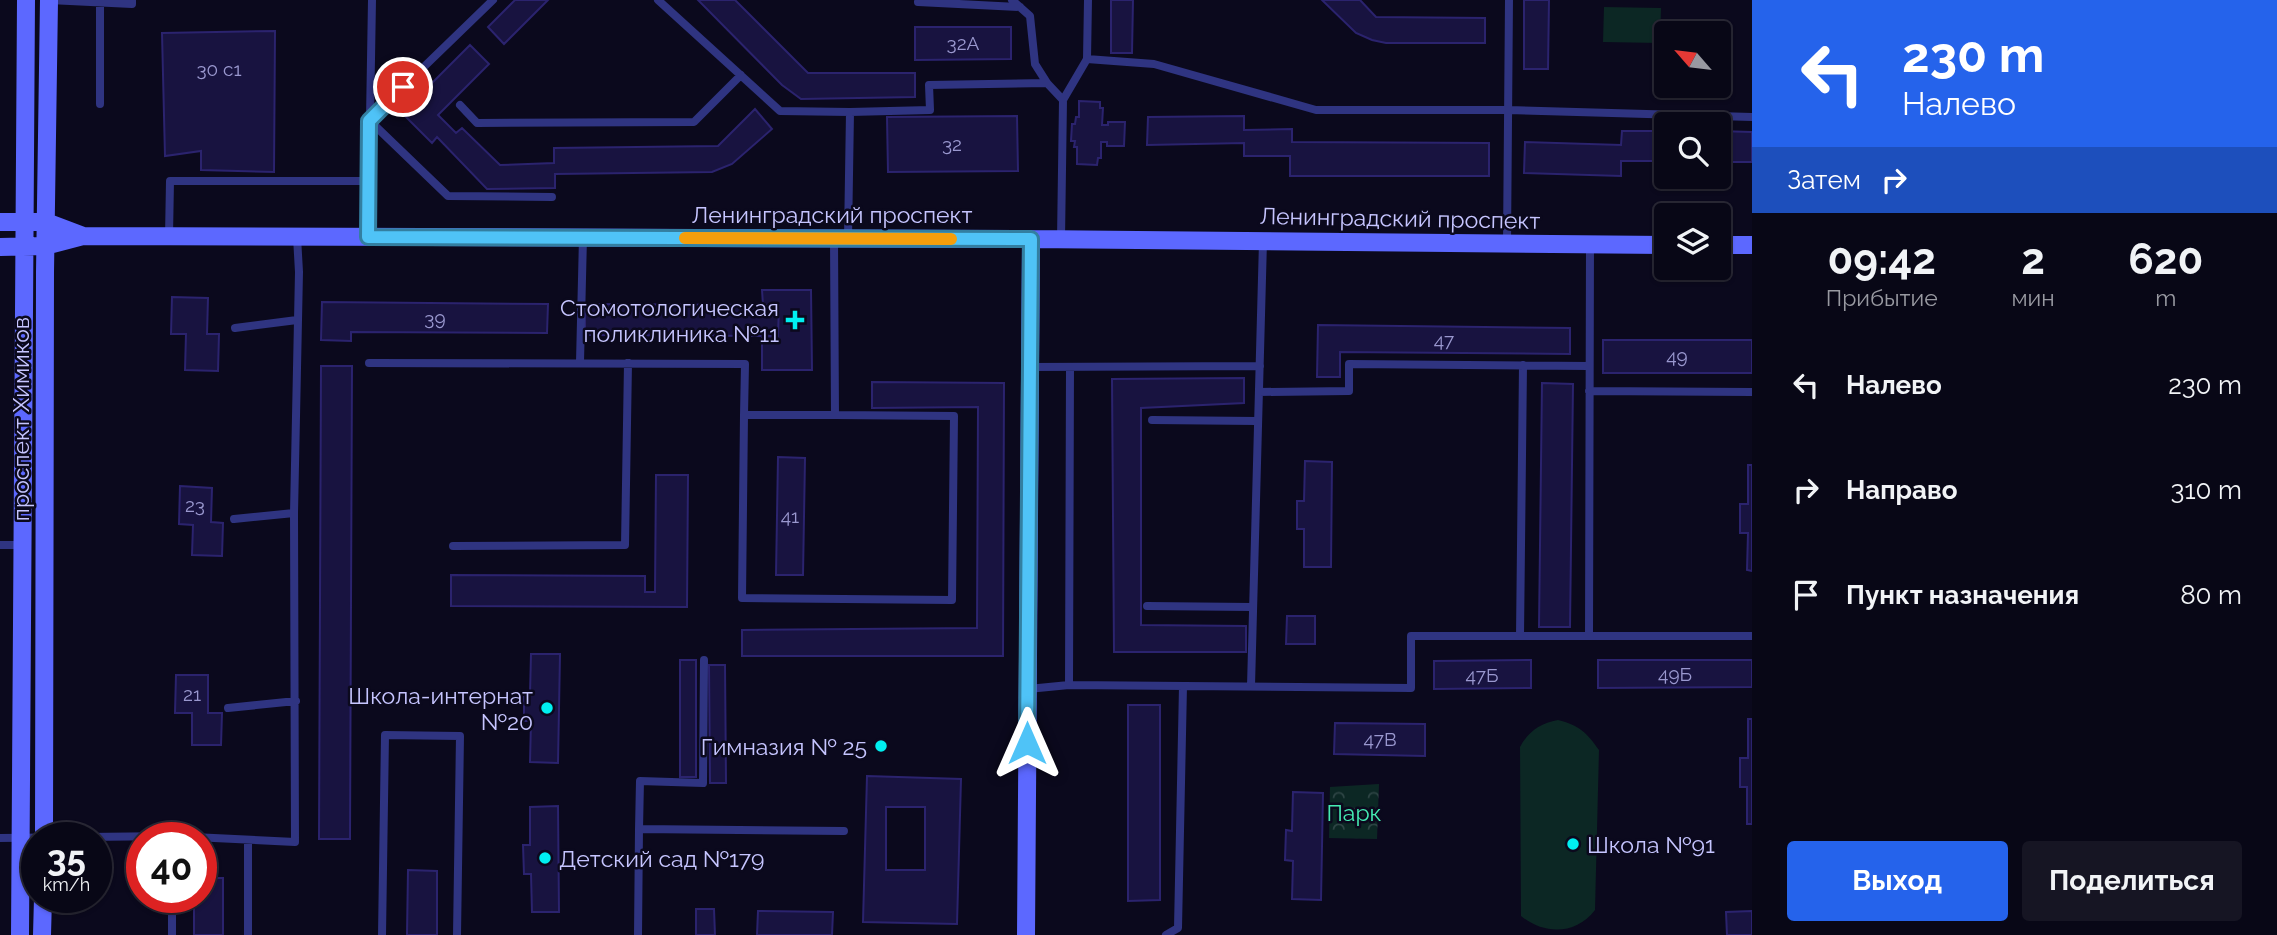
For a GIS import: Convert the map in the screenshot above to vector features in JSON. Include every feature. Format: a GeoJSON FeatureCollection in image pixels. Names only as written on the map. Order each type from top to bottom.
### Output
{"type":"FeatureCollection","features":[{"type":"Feature","properties":{"kind":"main road","name":"проспект Химиков"},"geometry":{"type":"LineString","coordinates":[[21,822],[26,0]]}},
{"type":"Feature","properties":{"kind":"main road","name":"проспект Химиков"},"geometry":{"type":"LineString","coordinates":[[44,822],[49,0]]}},
{"type":"Feature","properties":{"kind":"main road"},"geometry":{"type":"LineString","coordinates":[[0,222],[46,222],[83,236]]}},
{"type":"Feature","properties":{"kind":"main road","name":"Ленинградский проспект"},"geometry":{"type":"LineString","coordinates":[[0,247],[46,246],[83,236],[1061,239],[1654,245]]}},
{"type":"Feature","properties":{"kind":"main road"},"geometry":{"type":"LineString","coordinates":[[1026,935],[1031,239]]}},
{"type":"Feature","properties":{"kind":"main road"},"geometry":{"type":"LineString","coordinates":[[1731,245],[1752,246]]}},
{"type":"Feature","properties":{"kind":"main road","name":"проспект Химиков"},"geometry":{"type":"LineString","coordinates":[[20,935],[21,838]]}},
{"type":"Feature","properties":{"kind":"main road"},"geometry":{"type":"LineString","coordinates":[[42,935],[43,913]]}},
{"type":"Feature","properties":{"kind":"lane"},"geometry":{"type":"LineString","coordinates":[[49,0],[132,4],[132,0]]}},
{"type":"Feature","properties":{"kind":"lane"},"geometry":{"type":"LineString","coordinates":[[368,237],[372,0]]}},
{"type":"Feature","properties":{"kind":"lane"},"geometry":{"type":"LineString","coordinates":[[369,121],[493,0]]}},
{"type":"Feature","properties":{"kind":"lane"},"geometry":{"type":"LineString","coordinates":[[658,0],[780,111],[930,110],[929,85],[1047,83]]}},
{"type":"Feature","properties":{"kind":"lane"},"geometry":{"type":"LineString","coordinates":[[1061,239],[1063,100],[1087,59],[1088,0]]}},
{"type":"Feature","properties":{"kind":"lane"},"geometry":{"type":"LineString","coordinates":[[1507,243],[1508,0]]}},
{"type":"Feature","properties":{"kind":"lane"},"geometry":{"type":"LineString","coordinates":[[100,2],[100,104]]}},
{"type":"Feature","properties":{"kind":"lane"},"geometry":{"type":"LineString","coordinates":[[918,2],[1016,3],[1030,16],[1035,64],[1047,83],[1063,100]]}},
{"type":"Feature","properties":{"kind":"lane"},"geometry":{"type":"LineString","coordinates":[[1087,59],[1154,64],[1316,110],[1508,110],[1752,117]]}},
{"type":"Feature","properties":{"kind":"lane"},"geometry":{"type":"LineString","coordinates":[[460,105],[477,123],[694,122],[741,75]]}},
{"type":"Feature","properties":{"kind":"lane"},"geometry":{"type":"LineString","coordinates":[[835,415],[841,238],[850,112]]}},
{"type":"Feature","properties":{"kind":"lane"},"geometry":{"type":"LineString","coordinates":[[369,121],[448,196],[552,197]]}},
{"type":"Feature","properties":{"kind":"lane"},"geometry":{"type":"LineString","coordinates":[[169,236],[170,180],[368,181]]}},
{"type":"Feature","properties":{"kind":"lane"},"geometry":{"type":"LineString","coordinates":[[217,839],[295,842],[294,513],[299,272],[297,237]]}},
{"type":"Feature","properties":{"kind":"lane"},"geometry":{"type":"LineString","coordinates":[[580,362],[583,237]]}},
{"type":"Feature","properties":{"kind":"lane"},"geometry":{"type":"LineString","coordinates":[[1251,686],[1263,241]]}},
{"type":"Feature","properties":{"kind":"lane"},"geometry":{"type":"LineString","coordinates":[[1589,636],[1590,244]]}},
{"type":"Feature","properties":{"kind":"lane"},"geometry":{"type":"LineString","coordinates":[[235,328],[297,320]]}},
{"type":"Feature","properties":{"kind":"lane"},"geometry":{"type":"LineString","coordinates":[[369,363],[745,364],[744,415],[742,598],[952,600],[954,416],[744,415]]}},
{"type":"Feature","properties":{"kind":"lane"},"geometry":{"type":"LineString","coordinates":[[453,546],[625,545],[628,363]]}},
{"type":"Feature","properties":{"kind":"lane"},"geometry":{"type":"LineString","coordinates":[[1259,392],[1349,391],[1349,364],[1589,366]]}},
{"type":"Feature","properties":{"kind":"lane"},"geometry":{"type":"LineString","coordinates":[[1520,636],[1523,365]]}},
{"type":"Feature","properties":{"kind":"lane"},"geometry":{"type":"LineString","coordinates":[[1030,367],[1260,366]]}},
{"type":"Feature","properties":{"kind":"lane"},"geometry":{"type":"LineString","coordinates":[[1069,685],[1070,367]]}},
{"type":"Feature","properties":{"kind":"lane"},"geometry":{"type":"LineString","coordinates":[[1589,391],[1752,392]]}},
{"type":"Feature","properties":{"kind":"lane"},"geometry":{"type":"LineString","coordinates":[[1152,420],[1257,421]]}},
{"type":"Feature","properties":{"kind":"lane"},"geometry":{"type":"LineString","coordinates":[[234,519],[294,513]]}},
{"type":"Feature","properties":{"kind":"lane"},"geometry":{"type":"LineString","coordinates":[[0,545],[22,545]]}},
{"type":"Feature","properties":{"kind":"lane"},"geometry":{"type":"LineString","coordinates":[[1147,606],[1252,607]]}},
{"type":"Feature","properties":{"kind":"lane"},"geometry":{"type":"LineString","coordinates":[[1028,688],[1069,685],[1411,688],[1411,636],[1752,636]]}},
{"type":"Feature","properties":{"kind":"lane"},"geometry":{"type":"LineString","coordinates":[[638,935],[640,781],[703,783],[705,660]]}},
{"type":"Feature","properties":{"kind":"lane"},"geometry":{"type":"LineString","coordinates":[[1166,935],[1178,928],[1183,686]]}},
{"type":"Feature","properties":{"kind":"lane"},"geometry":{"type":"LineString","coordinates":[[228,708],[296,701]]}},
{"type":"Feature","properties":{"kind":"lane"},"geometry":{"type":"LineString","coordinates":[[382,935],[385,735],[460,736],[457,935]]}},
{"type":"Feature","properties":{"kind":"lane"},"geometry":{"type":"LineString","coordinates":[[639,828],[844,831]]}},
{"type":"Feature","properties":{"kind":"lane"},"geometry":{"type":"LineString","coordinates":[[0,838],[21,838]]}},
{"type":"Feature","properties":{"kind":"lane"},"geometry":{"type":"LineString","coordinates":[[248,841],[248,935]]}},
{"type":"Feature","properties":{"kind":"lane"},"geometry":{"type":"LineString","coordinates":[[172,913],[172,935]]}},
{"type":"Feature","properties":{"kind":"green space"},"geometry":{"type":"Polygon","coordinates":[[[1604,7],[1661,8],[1661,21],[1654,21],[1654,43],[1603,42],[1604,7]]]}},
{"type":"Feature","properties":{"kind":"green space"},"geometry":{"type":"Polygon","coordinates":[[[1558,720],[1582,730],[1599,750],[1595,910],[1579,924],[1560,930],[1540,927],[1521,916],[1520,747],[1535,729],[1558,720]]]}},
{"type":"Feature","properties":{"kind":"green space","name":"Парк"},"geometry":{"type":"Polygon","coordinates":[[[1379,784],[1377,839],[1329,838],[1330,787],[1379,784]]]}},
{"type":"Feature","properties":{"kind":"building"},"geometry":{"type":"Polygon","coordinates":[[[515,0],[548,0],[504,44],[488,27],[515,0]]]}},
{"type":"Feature","properties":{"kind":"building"},"geometry":{"type":"Polygon","coordinates":[[[698,0],[735,0],[808,73],[915,73],[915,97],[801,99],[782,85],[698,0]]]}},
{"type":"Feature","properties":{"kind":"building"},"geometry":{"type":"Polygon","coordinates":[[[1111,0],[1133,0],[1132,53],[1111,53],[1111,0]]]}},
{"type":"Feature","properties":{"kind":"building"},"geometry":{"type":"Polygon","coordinates":[[[1322,0],[1360,0],[1376,17],[1485,18],[1485,43],[1386,43],[1372,40],[1356,33],[1322,0]]]}},
{"type":"Feature","properties":{"kind":"building"},"geometry":{"type":"Polygon","coordinates":[[[1524,0],[1549,0],[1548,69],[1524,69],[1524,0]]]}},
{"type":"Feature","properties":{"kind":"building"},"geometry":{"type":"Polygon","coordinates":[[[915,27],[1011,27],[1011,59],[915,60],[915,27]]]}},
{"type":"Feature","properties":{"kind":"building"},"geometry":{"type":"Polygon","coordinates":[[[275,31],[274,172],[201,170],[201,151],[165,156],[162,33],[275,31]]]}},
{"type":"Feature","properties":{"kind":"building"},"geometry":{"type":"Polygon","coordinates":[[[470,45],[489,64],[438,115],[456,133],[462,128],[500,165],[554,163],[554,148],[718,146],[755,109],[772,129],[732,164],[712,172],[555,174],[555,188],[487,189],[437,137],[432,143],[402,113],[470,45]]]}},
{"type":"Feature","properties":{"kind":"building"},"geometry":{"type":"Polygon","coordinates":[[[1079,101],[1100,102],[1100,108],[1103,108],[1102,125],[1108,125],[1108,122],[1125,122],[1124,146],[1107,146],[1107,142],[1101,142],[1101,158],[1098,158],[1097,165],[1077,164],[1077,147],[1074,147],[1075,141],[1071,141],[1072,124],[1075,124],[1076,117],[1079,117],[1079,101]]]}},
{"type":"Feature","properties":{"kind":"building"},"geometry":{"type":"Polygon","coordinates":[[[1017,116],[1018,171],[888,172],[887,117],[1017,116]]]}},
{"type":"Feature","properties":{"kind":"building"},"geometry":{"type":"Polygon","coordinates":[[[1244,116],[1244,130],[1292,129],[1292,142],[1489,143],[1489,176],[1290,176],[1290,156],[1244,156],[1244,143],[1147,145],[1148,117],[1244,116]]]}},
{"type":"Feature","properties":{"kind":"building"},"geometry":{"type":"Polygon","coordinates":[[[1622,131],[1654,131],[1654,161],[1621,161],[1621,176],[1524,173],[1525,142],[1621,145],[1622,131]]]}},
{"type":"Feature","properties":{"kind":"building"},"geometry":{"type":"Polygon","coordinates":[[[1731,131],[1752,132],[1752,162],[1731,162],[1731,131]]]}},
{"type":"Feature","properties":{"kind":"building","name":"Стомотологическая поликлиника №11"},"geometry":{"type":"Polygon","coordinates":[[[762,290],[811,290],[812,370],[762,370],[762,336],[778,336],[779,305],[763,305],[762,290]]]}},
{"type":"Feature","properties":{"kind":"building"},"geometry":{"type":"Polygon","coordinates":[[[172,297],[208,298],[207,334],[219,334],[218,371],[185,370],[186,334],[171,334],[172,297]]]}},
{"type":"Feature","properties":{"kind":"building"},"geometry":{"type":"Polygon","coordinates":[[[322,302],[548,304],[547,333],[351,332],[351,341],[321,340],[322,302]]]}},
{"type":"Feature","properties":{"kind":"building"},"geometry":{"type":"Polygon","coordinates":[[[585,304],[779,305],[778,336],[585,335],[585,304]]]}},
{"type":"Feature","properties":{"kind":"building"},"geometry":{"type":"Polygon","coordinates":[[[1318,325],[1570,328],[1570,354],[1340,352],[1340,377],[1317,377],[1318,325]]]}},
{"type":"Feature","properties":{"kind":"building"},"geometry":{"type":"Polygon","coordinates":[[[1603,340],[1752,340],[1752,373],[1603,373],[1603,340]]]}},
{"type":"Feature","properties":{"kind":"building"},"geometry":{"type":"Polygon","coordinates":[[[321,366],[352,366],[350,839],[319,839],[321,366]]]}},
{"type":"Feature","properties":{"kind":"building"},"geometry":{"type":"Polygon","coordinates":[[[1244,378],[1244,403],[1141,408],[1141,625],[1246,626],[1246,652],[1114,652],[1112,379],[1244,378]]]}},
{"type":"Feature","properties":{"kind":"building"},"geometry":{"type":"Polygon","coordinates":[[[872,382],[1004,383],[1003,656],[742,656],[742,630],[977,628],[978,407],[872,408],[872,382]]]}},
{"type":"Feature","properties":{"kind":"building"},"geometry":{"type":"Polygon","coordinates":[[[1542,383],[1573,384],[1570,627],[1539,627],[1542,383]]]}},
{"type":"Feature","properties":{"kind":"building"},"geometry":{"type":"Polygon","coordinates":[[[778,457],[805,458],[803,575],[776,575],[778,457]]]}},
{"type":"Feature","properties":{"kind":"building"},"geometry":{"type":"Polygon","coordinates":[[[1305,461],[1332,462],[1331,567],[1304,567],[1304,529],[1297,529],[1297,501],[1304,501],[1305,461]]]}},
{"type":"Feature","properties":{"kind":"building"},"geometry":{"type":"Polygon","coordinates":[[[1748,465],[1752,465],[1752,571],[1747,570],[1748,533],[1740,533],[1740,504],[1748,504],[1748,465]]]}},
{"type":"Feature","properties":{"kind":"building"},"geometry":{"type":"Polygon","coordinates":[[[656,475],[688,475],[687,607],[451,606],[451,575],[645,576],[645,592],[655,592],[656,475]]]}},
{"type":"Feature","properties":{"kind":"building"},"geometry":{"type":"Polygon","coordinates":[[[180,486],[212,488],[211,522],[223,523],[222,556],[192,555],[193,525],[179,524],[180,486]]]}},
{"type":"Feature","properties":{"kind":"building"},"geometry":{"type":"Polygon","coordinates":[[[1287,616],[1315,616],[1315,644],[1286,644],[1287,616]]]}},
{"type":"Feature","properties":{"kind":"building"},"geometry":{"type":"Polygon","coordinates":[[[531,654],[560,654],[558,763],[530,762],[531,721],[524,721],[524,694],[530,694],[531,654]]]}},
{"type":"Feature","properties":{"kind":"building"},"geometry":{"type":"Polygon","coordinates":[[[680,660],[696,660],[696,777],[680,777],[680,660]]]}},
{"type":"Feature","properties":{"kind":"building"},"geometry":{"type":"Polygon","coordinates":[[[1531,660],[1531,688],[1434,689],[1434,661],[1531,660]]]}},
{"type":"Feature","properties":{"kind":"building"},"geometry":{"type":"Polygon","coordinates":[[[1598,660],[1752,660],[1752,687],[1598,688],[1598,660]]]}},
{"type":"Feature","properties":{"kind":"building"},"geometry":{"type":"Polygon","coordinates":[[[709,665],[725,665],[726,783],[710,783],[709,665]]]}},
{"type":"Feature","properties":{"kind":"building"},"geometry":{"type":"Polygon","coordinates":[[[176,675],[208,675],[208,713],[222,713],[221,745],[192,745],[192,713],[175,713],[176,675]]]}},
{"type":"Feature","properties":{"kind":"building"},"geometry":{"type":"Polygon","coordinates":[[[1128,705],[1160,705],[1160,900],[1128,901],[1128,705]]]}},
{"type":"Feature","properties":{"kind":"building"},"geometry":{"type":"Polygon","coordinates":[[[1748,719],[1752,719],[1752,824],[1747,824],[1747,787],[1740,787],[1740,758],[1748,758],[1748,719]]]}},
{"type":"Feature","properties":{"kind":"building"},"geometry":{"type":"Polygon","coordinates":[[[1335,723],[1425,724],[1425,756],[1334,754],[1335,723]]]}},
{"type":"Feature","properties":{"kind":"building"},"geometry":{"type":"Polygon","coordinates":[[[867,776],[961,779],[957,924],[863,922],[867,776]],[[886,807],[886,870],[925,870],[925,807],[886,807]]]}},
{"type":"Feature","properties":{"kind":"building"},"geometry":{"type":"Polygon","coordinates":[[[1293,792],[1323,793],[1321,900],[1292,899],[1293,861],[1285,860],[1286,830],[1292,831],[1293,792]]]}},
{"type":"Feature","properties":{"kind":"building"},"geometry":{"type":"Polygon","coordinates":[[[558,806],[559,912],[532,912],[531,874],[524,874],[523,845],[530,845],[530,807],[558,806]]]}},
{"type":"Feature","properties":{"kind":"building"},"geometry":{"type":"Polygon","coordinates":[[[408,870],[437,871],[437,935],[407,935],[408,870]]]}},
{"type":"Feature","properties":{"kind":"building"},"geometry":{"type":"Polygon","coordinates":[[[217,878],[223,878],[223,935],[194,935],[194,913],[217,913],[217,878]]]}},
{"type":"Feature","properties":{"kind":"building"},"geometry":{"type":"Polygon","coordinates":[[[696,909],[714,909],[715,935],[696,935],[696,909]]]}},
{"type":"Feature","properties":{"kind":"building"},"geometry":{"type":"Polygon","coordinates":[[[758,911],[833,912],[832,935],[757,935],[758,911]]]}},
{"type":"Feature","properties":{"kind":"building"},"geometry":{"type":"Polygon","coordinates":[[[1752,911],[1752,935],[1727,935],[1726,912],[1752,911]]]}},
{"type":"Feature","properties":{"kind":"slow traffic"},"geometry":{"type":"LineString","coordinates":[[685,238],[951,239]]}},
{"type":"Feature","properties":{"kind":"place","name":"Стомотологическая поликлиника №11"},"geometry":{"type":"Point","coordinates":[795,320]}},
{"type":"Feature","properties":{"kind":"place","name":"Школа-интернат №20"},"geometry":{"type":"Point","coordinates":[547,708]}},
{"type":"Feature","properties":{"kind":"place","name":"Гимназия № 25"},"geometry":{"type":"Point","coordinates":[881,746]}},
{"type":"Feature","properties":{"kind":"place","name":"Школа №91"},"geometry":{"type":"Point","coordinates":[1573,844]}},
{"type":"Feature","properties":{"kind":"place","name":"Детский сад №179"},"geometry":{"type":"Point","coordinates":[545,858]}},
{"type":"Feature","properties":{"kind":"route"},"geometry":{"type":"LineString","coordinates":[[403,87],[369,121],[368,237],[1031,239],[1027,743]]}}]}
